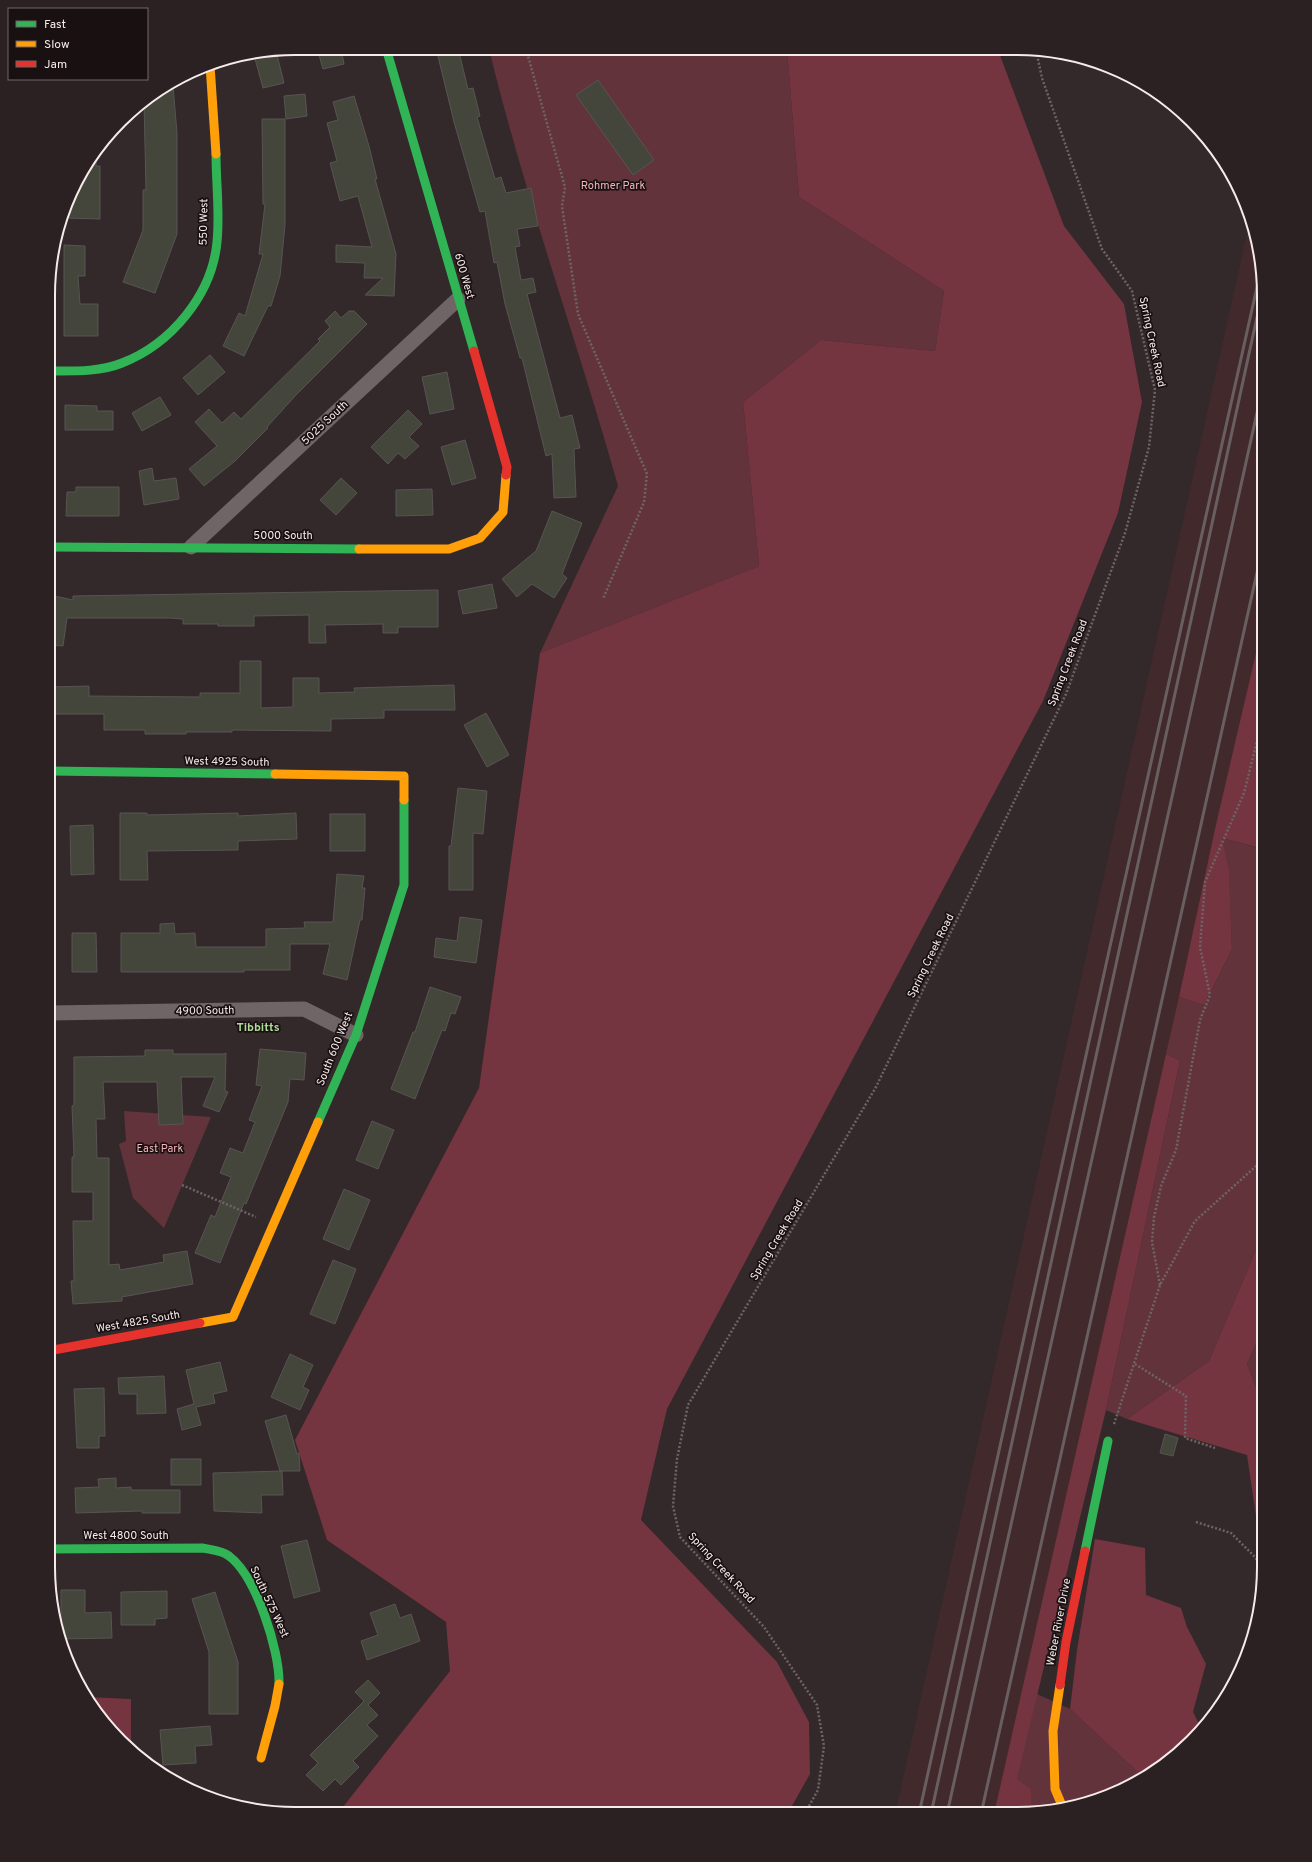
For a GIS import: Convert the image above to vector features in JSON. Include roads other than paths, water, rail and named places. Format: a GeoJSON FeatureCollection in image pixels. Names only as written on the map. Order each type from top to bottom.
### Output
{"type":"FeatureCollection","features":[{"type":"Feature","properties":{"kind":"street","name":"600 West"},"geometry":{"type":"LineString","coordinates":[[388,55],[507,467],[503,512]]}},
{"type":"Feature","properties":{"kind":"street","name":"550 West"},"geometry":{"type":"LineString","coordinates":[[55,371],[80,371],[114,364],[146,351],[178,324],[192,308],[202,290],[212,267],[217,243],[215,99],[211,70]]}},
{"type":"Feature","properties":{"kind":"street","name":"5025 South"},"geometry":{"type":"LineString","coordinates":[[192,547],[458,299]]}},
{"type":"Feature","properties":{"kind":"street","name":"5000 South"},"geometry":{"type":"LineString","coordinates":[[55,548],[192,547],[449,549],[480,538],[503,512]]}},
{"type":"Feature","properties":{"kind":"street","name":"West 4925 South"},"geometry":{"type":"LineString","coordinates":[[55,771],[404,776]]}},
{"type":"Feature","properties":{"kind":"street","name":"South 600 West"},"geometry":{"type":"LineString","coordinates":[[233,1317],[356,1035],[404,885],[404,776]]}},
{"type":"Feature","properties":{"kind":"street","name":"4900 South"},"geometry":{"type":"LineString","coordinates":[[55,1012],[304,1009],[356,1035]]}},
{"type":"Feature","properties":{"kind":"street","name":"West 4825 South"},"geometry":{"type":"LineString","coordinates":[[55,1350],[233,1317]]}},
{"type":"Feature","properties":{"kind":"street","name":"Weber River Drive"},"geometry":{"type":"LineString","coordinates":[[1061,1802],[1055,1789],[1053,1731],[1066,1642],[1108,1441]]}},
{"type":"Feature","properties":{"kind":"street","name":"West 4800 South"},"geometry":{"type":"LineString","coordinates":[[55,1549],[203,1548]]}},
{"type":"Feature","properties":{"kind":"street","name":"South 575 West"},"geometry":{"type":"LineString","coordinates":[[203,1548],[228,1554],[245,1572],[276,1644],[279,1675],[275,1704],[261,1758]]}},
{"type":"Feature","properties":{"kind":"railway"},"geometry":{"type":"LineString","coordinates":[[921,1807],[1257,289]]}},
{"type":"Feature","properties":{"kind":"railway"},"geometry":{"type":"LineString","coordinates":[[933,1807],[1257,317]]}},
{"type":"Feature","properties":{"kind":"railway"},"geometry":{"type":"LineString","coordinates":[[949,1807],[1257,413]]}},
{"type":"Feature","properties":{"kind":"railway"},"geometry":{"type":"LineString","coordinates":[[983,1807],[1257,572]]}},
{"type":"Feature","properties":{"kind":"district","name":"Tibbitts"},"geometry":{"type":"Point","coordinates":[258,1028]}},
{"type":"Feature","properties":{"kind":"park label","name":"Rohmer Park"},"geometry":{"type":"Point","coordinates":[613,186]}},
{"type":"Feature","properties":{"kind":"park label","name":"East Park"},"geometry":{"type":"Point","coordinates":[160,1149]}}]}
